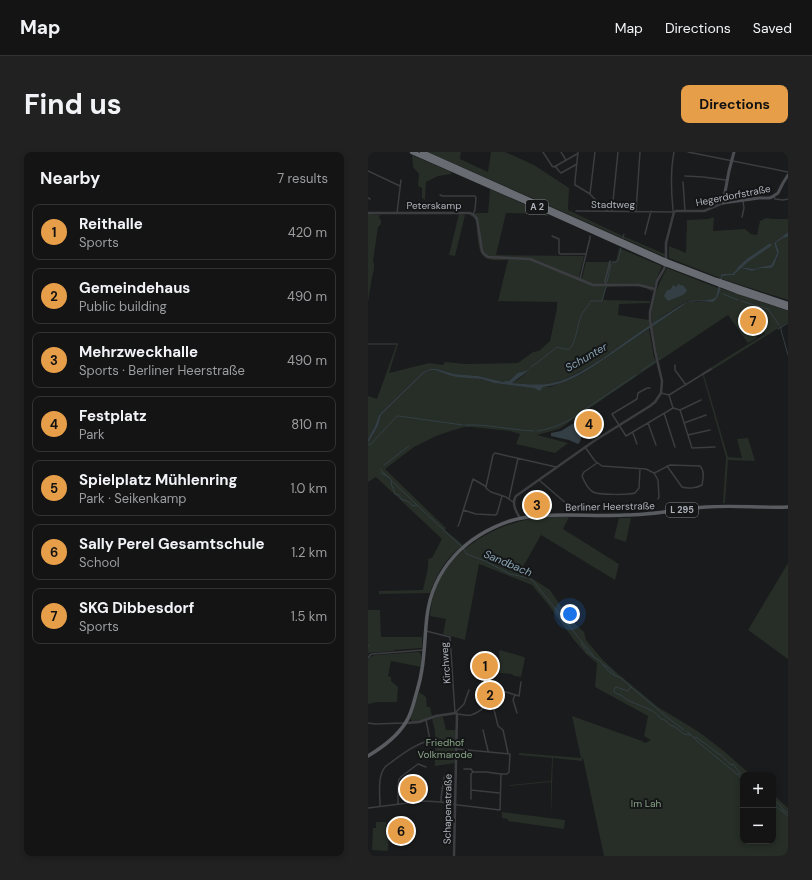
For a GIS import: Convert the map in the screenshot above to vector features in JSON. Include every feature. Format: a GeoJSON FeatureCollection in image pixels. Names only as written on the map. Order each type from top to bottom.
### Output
{"type":"FeatureCollection","features":[{"type":"Feature","properties":{"kind":"highway","name":"A 2"},"geometry":{"type":"LineString","coordinates":[[412,152],[666,262],[788,308]]}},
{"type":"Feature","properties":{"kind":"highway","name":"A 2"},"geometry":{"type":"LineString","coordinates":[[422,152],[666,262]]}},
{"type":"Feature","properties":{"kind":"highway","name":"A 2"},"geometry":{"type":"LineString","coordinates":[[735,289],[788,304]]}},
{"type":"Feature","properties":{"kind":"main road"},"geometry":{"type":"LineString","coordinates":[[723,203],[734,152]]}},
{"type":"Feature","properties":{"kind":"main road","name":"Hegerdorfstraße"},"geometry":{"type":"LineString","coordinates":[[723,203],[774,197],[778,193],[788,174]]}},
{"type":"Feature","properties":{"kind":"main road","name":"Berliner Heerstraße"},"geometry":{"type":"LineString","coordinates":[[368,756],[392,740],[406,723],[410,713],[423,669],[427,615],[436,582],[447,565],[463,548],[482,535],[503,524],[520,518],[549,515],[635,515],[716,506],[788,507]]}},
{"type":"Feature","properties":{"kind":"street"},"geometry":{"type":"LineString","coordinates":[[543,152],[552,166],[556,166],[561,173],[576,164]]}},
{"type":"Feature","properties":{"kind":"street"},"geometry":{"type":"LineString","coordinates":[[561,152],[566,160]]}},
{"type":"Feature","properties":{"kind":"street"},"geometry":{"type":"LineString","coordinates":[[590,194],[595,152]]}},
{"type":"Feature","properties":{"kind":"street"},"geometry":{"type":"LineString","coordinates":[[612,211],[618,152]]}},
{"type":"Feature","properties":{"kind":"street"},"geometry":{"type":"LineString","coordinates":[[636,211],[640,152]]}},
{"type":"Feature","properties":{"kind":"street"},"geometry":{"type":"LineString","coordinates":[[513,502],[515,497],[585,447],[650,406],[655,402],[660,393],[662,378],[650,322],[650,312],[657,281],[666,262],[666,243],[674,212],[671,180],[674,152]]}},
{"type":"Feature","properties":{"kind":"street"},"geometry":{"type":"LineString","coordinates":[[688,152],[788,174]]}},
{"type":"Feature","properties":{"kind":"street"},"geometry":{"type":"LineString","coordinates":[[556,166],[577,153]]}},
{"type":"Feature","properties":{"kind":"street"},"geometry":{"type":"LineString","coordinates":[[577,153],[575,185],[590,194],[603,208],[609,211]]}},
{"type":"Feature","properties":{"kind":"street"},"geometry":{"type":"LineString","coordinates":[[368,172],[400,186]]}},
{"type":"Feature","properties":{"kind":"street"},"geometry":{"type":"LineString","coordinates":[[685,176],[727,180]]}},
{"type":"Feature","properties":{"kind":"street"},"geometry":{"type":"LineString","coordinates":[[397,213],[401,180]]}},
{"type":"Feature","properties":{"kind":"street"},"geometry":{"type":"LineString","coordinates":[[683,182],[685,211]]}},
{"type":"Feature","properties":{"kind":"street"},"geometry":{"type":"LineString","coordinates":[[440,195],[475,196],[475,209],[473,214]]}},
{"type":"Feature","properties":{"kind":"street"},"geometry":{"type":"LineString","coordinates":[[774,197],[778,200],[788,199]]}},
{"type":"Feature","properties":{"kind":"street"},"geometry":{"type":"LineString","coordinates":[[742,217],[744,206],[743,201]]}},
{"type":"Feature","properties":{"kind":"street","name":"Hegerdorfstraße"},"geometry":{"type":"LineString","coordinates":[[674,212],[704,211],[723,203]]}},
{"type":"Feature","properties":{"kind":"street","name":"Stadtweg"},"geometry":{"type":"LineString","coordinates":[[576,211],[674,212]]}},
{"type":"Feature","properties":{"kind":"street"},"geometry":{"type":"LineString","coordinates":[[645,234],[651,211]]}},
{"type":"Feature","properties":{"kind":"street","name":"Peterskamp"},"geometry":{"type":"LineString","coordinates":[[368,213],[473,214],[477,220],[482,250],[487,256],[493,258],[530,258],[592,284],[639,285],[655,289]]}},
{"type":"Feature","properties":{"kind":"street"},"geometry":{"type":"LineString","coordinates":[[552,236],[559,239],[559,253],[561,254]]}},
{"type":"Feature","properties":{"kind":"street"},"geometry":{"type":"LineString","coordinates":[[580,280],[590,236]]}},
{"type":"Feature","properties":{"kind":"street"},"geometry":{"type":"LineString","coordinates":[[556,254],[586,254]]}},
{"type":"Feature","properties":{"kind":"street"},"geometry":{"type":"LineString","coordinates":[[606,285],[610,261]]}},
{"type":"Feature","properties":{"kind":"street"},"geometry":{"type":"LineString","coordinates":[[675,365],[675,370],[686,385]]}},
{"type":"Feature","properties":{"kind":"street"},"geometry":{"type":"LineString","coordinates":[[669,396],[711,369]]}},
{"type":"Feature","properties":{"kind":"street"},"geometry":{"type":"LineString","coordinates":[[650,388],[638,393],[636,398],[612,414],[626,436],[673,408],[680,410],[701,400]]}},
{"type":"Feature","properties":{"kind":"street"},"geometry":{"type":"LineString","coordinates":[[660,393],[669,396]]}},
{"type":"Feature","properties":{"kind":"street"},"geometry":{"type":"LineString","coordinates":[[669,396],[673,408]]}},
{"type":"Feature","properties":{"kind":"street"},"geometry":{"type":"LineString","coordinates":[[680,410],[692,448],[715,447]]}},
{"type":"Feature","properties":{"kind":"street"},"geometry":{"type":"LineString","coordinates":[[664,413],[675,447]]}},
{"type":"Feature","properties":{"kind":"street"},"geometry":{"type":"LineString","coordinates":[[684,423],[706,415]]}},
{"type":"Feature","properties":{"kind":"street"},"geometry":{"type":"LineString","coordinates":[[648,423],[656,445]]}},
{"type":"Feature","properties":{"kind":"street"},"geometry":{"type":"LineString","coordinates":[[688,436],[710,430]]}},
{"type":"Feature","properties":{"kind":"street"},"geometry":{"type":"LineString","coordinates":[[633,433],[637,444]]}},
{"type":"Feature","properties":{"kind":"street"},"geometry":{"type":"LineString","coordinates":[[585,447],[597,463],[602,466],[648,470],[654,473],[658,480],[658,499]]}},
{"type":"Feature","properties":{"kind":"street"},"geometry":{"type":"LineString","coordinates":[[486,487],[493,454],[497,453],[557,467]]}},
{"type":"Feature","properties":{"kind":"street"},"geometry":{"type":"LineString","coordinates":[[509,499],[518,458]]}},
{"type":"Feature","properties":{"kind":"street"},"geometry":{"type":"LineString","coordinates":[[597,463],[584,472],[582,476],[592,491],[596,493],[617,495],[635,493],[639,488],[640,469]]}},
{"type":"Feature","properties":{"kind":"street"},"geometry":{"type":"LineString","coordinates":[[654,473],[659,472],[667,466],[670,464],[698,466],[701,467],[703,473],[702,485],[698,487],[682,487],[667,466]]}},
{"type":"Feature","properties":{"kind":"street"},"geometry":{"type":"LineString","coordinates":[[458,526],[473,479],[491,492],[513,502],[520,518]]}},
{"type":"Feature","properties":{"kind":"street"},"geometry":{"type":"LineString","coordinates":[[538,480],[575,510]]}},
{"type":"Feature","properties":{"kind":"street"},"geometry":{"type":"LineString","coordinates":[[464,510],[476,514],[496,515],[502,496]]}},
{"type":"Feature","properties":{"kind":"street","name":"Kirchweg"},"geometry":{"type":"LineString","coordinates":[[426,631],[450,637],[456,713]]}},
{"type":"Feature","properties":{"kind":"street"},"geometry":{"type":"LineString","coordinates":[[368,658],[372,654],[424,650]]}},
{"type":"Feature","properties":{"kind":"street"},"geometry":{"type":"LineString","coordinates":[[368,723],[416,723],[436,716],[456,713],[466,715],[472,714],[479,711],[505,692],[519,696],[521,682]]}},
{"type":"Feature","properties":{"kind":"street"},"geometry":{"type":"LineString","coordinates":[[456,713],[464,704],[468,690]]}},
{"type":"Feature","properties":{"kind":"street"},"geometry":{"type":"LineString","coordinates":[[494,691],[498,696]]}},
{"type":"Feature","properties":{"kind":"street"},"geometry":{"type":"LineString","coordinates":[[514,695],[513,700],[517,713]]}},
{"type":"Feature","properties":{"kind":"street"},"geometry":{"type":"LineString","coordinates":[[464,769],[471,769],[473,772],[501,774],[507,774],[509,772],[511,755],[509,753],[503,730],[498,726],[492,701]]}},
{"type":"Feature","properties":{"kind":"street","name":"Schapenstraße"},"geometry":{"type":"LineString","coordinates":[[454,856],[457,749],[456,713]]}},
{"type":"Feature","properties":{"kind":"street"},"geometry":{"type":"LineString","coordinates":[[380,807],[380,778],[382,770],[416,746],[430,740],[426,720]]}},
{"type":"Feature","properties":{"kind":"street"},"geometry":{"type":"LineString","coordinates":[[483,730],[488,751]]}},
{"type":"Feature","properties":{"kind":"street"},"geometry":{"type":"LineString","coordinates":[[457,749],[509,753]]}},
{"type":"Feature","properties":{"kind":"street"},"geometry":{"type":"LineString","coordinates":[[398,804],[398,786],[400,778],[418,764],[426,767]]}},
{"type":"Feature","properties":{"kind":"street"},"geometry":{"type":"LineString","coordinates":[[471,800],[471,774],[473,772]]}},
{"type":"Feature","properties":{"kind":"street"},"geometry":{"type":"LineString","coordinates":[[368,808],[424,801],[500,810],[501,774]]}},
{"type":"Feature","properties":{"kind":"street"},"geometry":{"type":"LineString","coordinates":[[441,802],[443,778],[445,775]]}},
{"type":"Feature","properties":{"kind":"street"},"geometry":{"type":"LineString","coordinates":[[471,790],[500,793]]}},
{"type":"Feature","properties":{"kind":"green space"},"geometry":{"type":"Polygon","coordinates":[[[428,152],[461,152],[460,159],[488,172],[491,152],[505,152],[534,165],[569,188],[568,210],[665,254],[665,257],[428,152]]]}},
{"type":"Feature","properties":{"kind":"green space"},"geometry":{"type":"Polygon","coordinates":[[[412,155],[451,172],[451,174],[438,176],[426,182],[425,200],[422,198],[422,188],[418,186],[419,174],[413,167],[412,155]]]}},
{"type":"Feature","properties":{"kind":"green space"},"geometry":{"type":"Polygon","coordinates":[[[490,189],[548,215],[547,217],[544,214],[506,213],[496,255],[583,256],[579,276],[582,278],[586,262],[616,261],[619,248],[662,266],[652,292],[643,287],[637,286],[608,287],[606,288],[603,300],[650,301],[650,303],[619,304],[618,315],[649,320],[650,326],[583,370],[565,379],[552,383],[535,385],[512,383],[523,376],[528,370],[521,372],[509,381],[504,382],[478,376],[454,374],[437,369],[430,369],[423,372],[379,415],[368,439],[368,396],[377,399],[397,343],[398,344],[389,373],[429,363],[443,365],[445,362],[466,364],[518,363],[533,352],[539,351],[550,341],[557,302],[498,301],[508,260],[493,260],[484,257],[479,248],[476,221],[469,215],[488,213],[490,189]]]}},
{"type":"Feature","properties":{"kind":"green space"},"geometry":{"type":"Polygon","coordinates":[[[368,214],[380,215],[379,218],[381,220],[381,224],[378,227],[373,261],[374,269],[368,302],[368,214]]]}},
{"type":"Feature","properties":{"kind":"green space"},"geometry":{"type":"Polygon","coordinates":[[[459,214],[465,215],[455,256],[449,255],[459,214]]]}},
{"type":"Feature","properties":{"kind":"green space"},"geometry":{"type":"Polygon","coordinates":[[[714,217],[713,231],[745,229],[751,234],[757,235],[760,221],[766,218],[788,219],[788,232],[774,243],[777,253],[771,265],[755,269],[739,267],[732,274],[723,274],[720,278],[669,258],[669,246],[686,253],[687,220],[708,219],[714,217]]]}},
{"type":"Feature","properties":{"kind":"green space"},"geometry":{"type":"Polygon","coordinates":[[[788,237],[788,300],[722,279],[722,276],[734,275],[741,268],[752,271],[761,268],[770,268],[777,260],[779,255],[776,243],[783,238],[788,237]]]}},
{"type":"Feature","properties":{"kind":"green space"},"geometry":{"type":"Polygon","coordinates":[[[667,268],[718,288],[718,294],[712,300],[689,301],[670,311],[652,324],[651,317],[653,302],[667,268]]]}},
{"type":"Feature","properties":{"kind":"green space"},"geometry":{"type":"Polygon","coordinates":[[[720,288],[788,311],[788,322],[704,375],[728,457],[742,458],[737,439],[748,438],[755,461],[728,460],[725,503],[723,503],[726,457],[702,373],[765,334],[764,332],[761,335],[759,333],[756,336],[757,338],[748,343],[728,315],[659,361],[652,326],[688,302],[710,302],[714,300],[719,294],[720,288]]]}},
{"type":"Feature","properties":{"kind":"green space"},"geometry":{"type":"Polygon","coordinates":[[[649,329],[656,363],[559,429],[537,435],[568,443],[555,453],[516,444],[520,434],[510,431],[465,427],[436,436],[414,447],[385,469],[446,528],[445,530],[463,545],[443,566],[435,579],[430,593],[379,594],[379,591],[423,590],[428,559],[432,558],[442,539],[376,477],[368,482],[368,443],[378,426],[381,415],[424,373],[430,370],[435,370],[448,375],[481,379],[494,383],[529,387],[550,387],[580,375],[649,329]]]}},
{"type":"Feature","properties":{"kind":"green space"},"geometry":{"type":"Polygon","coordinates":[[[589,416],[600,435],[592,440],[589,436],[584,439],[583,419],[589,416]]]}},
{"type":"Feature","properties":{"kind":"green space","name":"Im Lah"},"geometry":{"type":"Polygon","coordinates":[[[544,517],[569,517],[563,529],[619,564],[615,580],[541,535],[520,572],[550,590],[566,614],[584,632],[586,640],[602,659],[617,673],[658,707],[699,732],[748,772],[740,772],[740,844],[776,844],[776,797],[788,808],[788,856],[604,856],[583,758],[582,761],[553,758],[551,817],[551,782],[509,786],[551,781],[552,758],[519,755],[519,753],[581,758],[572,716],[645,743],[651,740],[644,736],[648,716],[595,687],[597,663],[586,654],[574,640],[532,585],[479,564],[465,640],[443,634],[446,619],[430,616],[432,599],[438,583],[446,569],[457,557],[482,537],[497,529],[528,519],[544,517]]]}},
{"type":"Feature","properties":{"kind":"green space"},"geometry":{"type":"Polygon","coordinates":[[[619,518],[631,518],[626,542],[614,538],[619,518]]]}},
{"type":"Feature","properties":{"kind":"green space"},"geometry":{"type":"Polygon","coordinates":[[[788,563],[788,659],[748,630],[788,563]]]}},
{"type":"Feature","properties":{"kind":"green space"},"geometry":{"type":"Polygon","coordinates":[[[368,610],[380,610],[381,637],[422,637],[422,648],[368,653],[368,610]]]}},
{"type":"Feature","properties":{"kind":"green space"},"geometry":{"type":"Polygon","coordinates":[[[500,650],[525,658],[521,677],[514,676],[512,674],[500,673],[500,650]]]}},
{"type":"Feature","properties":{"kind":"green space"},"geometry":{"type":"Polygon","coordinates":[[[419,652],[421,654],[421,667],[391,661],[388,676],[391,677],[391,681],[398,687],[397,702],[377,702],[368,704],[368,660],[370,657],[375,655],[419,652]]]}},
{"type":"Feature","properties":{"kind":"green space"},"geometry":{"type":"Polygon","coordinates":[[[419,692],[426,697],[427,707],[430,707],[432,716],[420,721],[412,721],[410,718],[419,692]]]}},
{"type":"Feature","properties":{"kind":"green space","name":"Friedhof Volkmarode"},"geometry":{"type":"Polygon","coordinates":[[[443,717],[446,730],[456,730],[455,763],[435,766],[435,731],[432,719],[443,717]]]}},
{"type":"Feature","properties":{"kind":"green space"},"geometry":{"type":"Polygon","coordinates":[[[502,812],[565,820],[564,829],[508,821],[508,819],[502,818],[502,812]]]}},
{"type":"Feature","properties":{"kind":"green space"},"geometry":{"type":"Polygon","coordinates":[[[376,822],[386,822],[386,828],[389,829],[388,851],[372,850],[373,828],[376,828],[376,822]]]}},
{"type":"Feature","properties":{"kind":"shaded area"},"geometry":{"type":"Polygon","coordinates":[[[788,232],[788,237],[783,238],[776,243],[779,252],[773,267],[761,268],[752,271],[741,268],[734,275],[722,276],[721,287],[716,300],[713,302],[688,302],[594,366],[564,382],[543,387],[540,391],[534,388],[494,383],[481,379],[457,377],[435,370],[430,370],[424,373],[381,415],[378,426],[368,443],[368,439],[379,415],[423,372],[430,369],[437,369],[454,374],[478,376],[504,382],[509,381],[518,373],[528,370],[531,367],[525,374],[512,383],[542,384],[566,379],[600,360],[683,304],[687,302],[691,301],[709,300],[716,297],[721,275],[732,274],[739,267],[755,269],[771,265],[777,253],[774,243],[788,232]]]}},
{"type":"Feature","properties":{"kind":"shaded area"},"geometry":{"type":"Polygon","coordinates":[[[678,284],[684,286],[687,291],[683,295],[668,301],[664,296],[667,290],[670,290],[673,285],[676,287],[678,284]]]}},
{"type":"Feature","properties":{"kind":"shaded area"},"geometry":{"type":"Polygon","coordinates":[[[579,421],[581,439],[578,444],[569,440],[551,436],[551,433],[561,431],[579,421]]]}},
{"type":"Feature","properties":{"kind":"waterway"},"geometry":{"type":"LineString","coordinates":[[623,238],[624,234]]}},
{"type":"Feature","properties":{"kind":"waterway"},"geometry":{"type":"LineString","coordinates":[[739,268],[770,245]]}},
{"type":"Feature","properties":{"kind":"waterway"},"geometry":{"type":"LineString","coordinates":[[612,262],[618,261],[621,248]]}},
{"type":"Feature","properties":{"kind":"waterway"},"geometry":{"type":"LineString","coordinates":[[607,282],[611,264]]}},
{"type":"Feature","properties":{"kind":"waterway"},"geometry":{"type":"LineString","coordinates":[[590,301],[602,301],[606,287]]}},
{"type":"Feature","properties":{"kind":"waterway"},"geometry":{"type":"LineString","coordinates":[[723,294],[738,300]]}},
{"type":"Feature","properties":{"kind":"waterway"},"geometry":{"type":"LineString","coordinates":[[741,301],[768,309],[779,325]]}},
{"type":"Feature","properties":{"kind":"waterway"},"geometry":{"type":"LineString","coordinates":[[531,367],[557,347],[566,349],[571,347],[575,339],[581,316],[590,303]]}},
{"type":"Feature","properties":{"kind":"waterway"},"geometry":{"type":"LineString","coordinates":[[778,329],[788,323]]}},
{"type":"Feature","properties":{"kind":"waterway"},"geometry":{"type":"LineString","coordinates":[[781,327],[788,355]]}},
{"type":"Feature","properties":{"kind":"waterway"},"geometry":{"type":"LineString","coordinates":[[368,344],[397,344]]}},
{"type":"Feature","properties":{"kind":"waterway"},"geometry":{"type":"LineString","coordinates":[[641,371],[656,361]]}},
{"type":"Feature","properties":{"kind":"waterway"},"geometry":{"type":"LineString","coordinates":[[584,410],[636,375]]}},
{"type":"Feature","properties":{"kind":"waterway"},"geometry":{"type":"LineString","coordinates":[[537,431],[561,424],[582,411]]}},
{"type":"Feature","properties":{"kind":"waterway"},"geometry":{"type":"LineString","coordinates":[[368,444],[370,445],[397,416],[463,425]]}},
{"type":"Feature","properties":{"kind":"waterway"},"geometry":{"type":"LineString","coordinates":[[465,425],[482,425],[534,431]]}},
{"type":"Feature","properties":{"kind":"waterway"},"geometry":{"type":"LineString","coordinates":[[384,465],[409,446]]}},
{"type":"Feature","properties":{"kind":"waterway","name":"Sandbach"},"geometry":{"type":"LineString","coordinates":[[380,469],[389,478]]}},
{"type":"Feature","properties":{"kind":"waterway","name":"Sandbach"},"geometry":{"type":"LineString","coordinates":[[381,473],[390,478],[395,494],[399,495],[401,499],[409,502],[413,506],[417,505],[461,546],[467,554],[485,561],[510,574],[529,578],[533,581],[582,642],[582,645],[587,652],[600,661],[608,671],[621,678],[631,687],[628,691],[616,687],[614,692],[621,695],[625,699],[647,708],[684,734],[691,735],[694,738],[696,737],[721,755],[731,765],[734,764],[740,773]]}},
{"type":"Feature","properties":{"kind":"waterway"},"geometry":{"type":"LineString","coordinates":[[393,482],[417,505]]}},
{"type":"Feature","properties":{"kind":"waterway","name":"Sandbach"},"geometry":{"type":"LineString","coordinates":[[583,643],[593,655]]}},
{"type":"Feature","properties":{"kind":"waterway","name":"Sandbach"},"geometry":{"type":"LineString","coordinates":[[603,664],[615,675]]}},
{"type":"Feature","properties":{"kind":"waterway"},"geometry":{"type":"LineString","coordinates":[[631,687],[684,730]]}},
{"type":"Feature","properties":{"kind":"waterway","name":"Sandbach"},"geometry":{"type":"LineString","coordinates":[[694,738],[738,775]]}},
{"type":"Feature","properties":{"kind":"waterway","name":"Sandbach"},"geometry":{"type":"LineString","coordinates":[[739,773],[738,775],[740,777]]}},
{"type":"Feature","properties":{"kind":"waterway","name":"Sandbach"},"geometry":{"type":"LineString","coordinates":[[776,802],[788,813]]}},
{"type":"Feature","properties":{"kind":"waterway","name":"Sandbach"},"geometry":{"type":"LineString","coordinates":[[776,806],[788,816]]}},
{"type":"Feature","properties":{"kind":"place","name":"SKG Dibbesdorf"},"geometry":{"type":"Point","coordinates":[753,321]}},
{"type":"Feature","properties":{"kind":"place","name":"Festplatz"},"geometry":{"type":"Point","coordinates":[589,424]}},
{"type":"Feature","properties":{"kind":"place","name":"Mehrzweckhalle"},"geometry":{"type":"Point","coordinates":[537,505]}},
{"type":"Feature","properties":{"kind":"place","name":"Reithalle"},"geometry":{"type":"Point","coordinates":[485,666]}},
{"type":"Feature","properties":{"kind":"place","name":"Gemeindehaus"},"geometry":{"type":"Point","coordinates":[490,695]}},
{"type":"Feature","properties":{"kind":"place","name":"Spielplatz Mühlenring"},"geometry":{"type":"Point","coordinates":[413,789]}},
{"type":"Feature","properties":{"kind":"place","name":"Sally Perel Gesamtschule"},"geometry":{"type":"Point","coordinates":[401,831]}},
{"type":"Feature","properties":{"kind":"water label","name":"Schunter"},"geometry":{"type":"Point","coordinates":[586,357]}}]}
